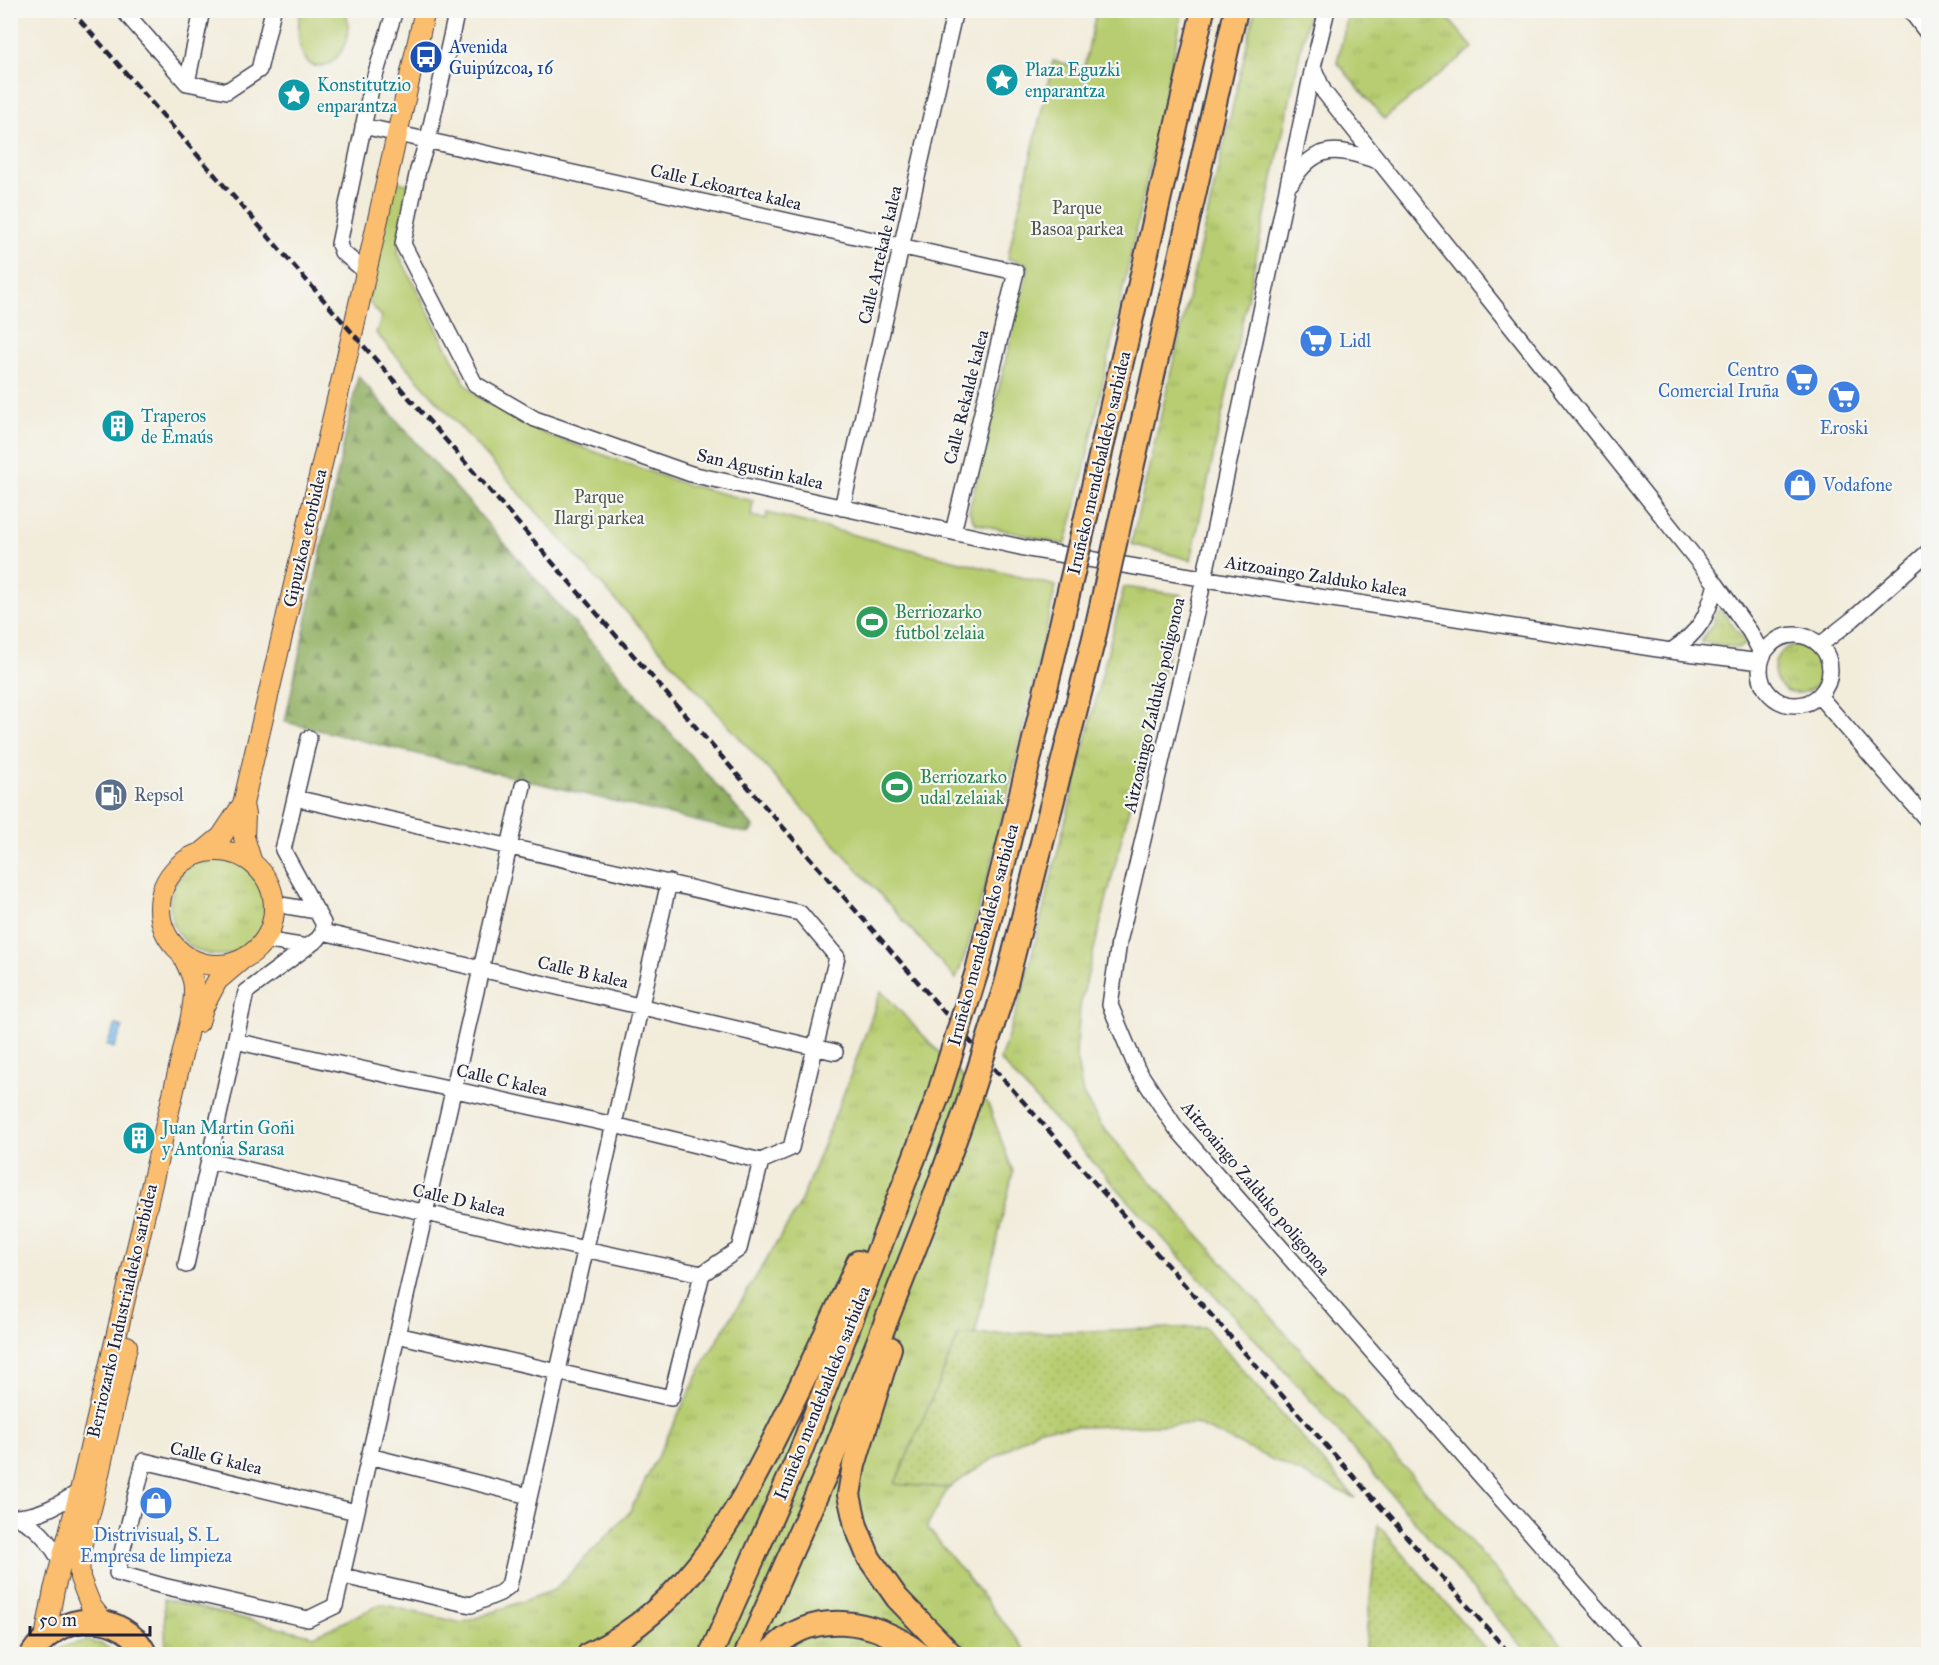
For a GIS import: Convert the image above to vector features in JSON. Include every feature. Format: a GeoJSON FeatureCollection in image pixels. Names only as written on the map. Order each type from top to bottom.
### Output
{"type":"FeatureCollection","features":[{"type":"Feature","properties":{"kind":"highway","name":"Iruñeko mendebaldeko sarbidea"},"geometry":{"type":"LineString","coordinates":[[711,1654],[800,1453],[938,1096],[977,971],[1060,629],[1203,10]]}},
{"type":"Feature","properties":{"kind":"highway","name":"Iruñeko mendebaldeko sarbidea"},"geometry":{"type":"LineString","coordinates":[[746,1654],[828,1469],[927,1216],[965,1112],[1006,984],[1094,638],[1236,10]]}},
{"type":"Feature","properties":{"kind":"highway"},"geometry":{"type":"LineString","coordinates":[[589,1654],[607,1646],[643,1621],[677,1588],[705,1556],[734,1515],[760,1468],[837,1312],[881,1209],[913,1161]]}},
{"type":"Feature","properties":{"kind":"highway"},"geometry":{"type":"LineString","coordinates":[[927,1216],[916,1276],[862,1436],[849,1494],[856,1526],[869,1558],[897,1598],[951,1654]]}},
{"type":"Feature","properties":{"kind":"highway"},"geometry":{"type":"LineString","coordinates":[[38,1646],[60,1627],[78,1621],[102,1620],[135,1639],[146,1654]]}},
{"type":"Feature","properties":{"kind":"highway"},"geometry":{"type":"LineString","coordinates":[[768,1654],[791,1634],[817,1623],[846,1623],[881,1631],[920,1654]]}},
{"type":"Feature","properties":{"kind":"main road","name":"Gipuzkoa etorbidea"},"geometry":{"type":"LineString","coordinates":[[204,851],[221,837],[243,804],[425,10]]}},
{"type":"Feature","properties":{"kind":"main road","name":"Gipuzkoa etorbidea"},"geometry":{"type":"LineString","coordinates":[[243,804],[244,837],[252,863]]}},
{"type":"Feature","properties":{"kind":"main road"},"geometry":{"type":"LineString","coordinates":[[221,850],[238,854],[252,863],[265,877],[275,904],[269,931],[264,940],[244,958],[228,963],[211,964],[194,960],[180,951],[168,937],[161,920],[160,902],[164,884],[174,869],[204,851],[221,850]]}},
{"type":"Feature","properties":{"kind":"main road","name":"Berriozarko Industrialdeko sarbidea"},"geometry":{"type":"LineString","coordinates":[[38,1646],[80,1491],[191,1017],[195,993],[193,975],[180,951]]}},
{"type":"Feature","properties":{"kind":"main road","name":"Berriozarko Industrialdeko sarbidea"},"geometry":{"type":"LineString","coordinates":[[102,1620],[91,1606],[80,1578],[79,1555],[93,1501],[202,1008],[217,981],[244,958]]}},
{"type":"Feature","properties":{"kind":"street"},"geometry":{"type":"LineString","coordinates":[[123,10],[186,83],[227,91],[259,70],[273,10]]}},
{"type":"Feature","properties":{"kind":"street"},"geometry":{"type":"LineString","coordinates":[[186,83],[201,10]]}},
{"type":"Feature","properties":{"kind":"street"},"geometry":{"type":"LineString","coordinates":[[366,272],[342,252],[339,244],[371,90],[395,10]]}},
{"type":"Feature","properties":{"kind":"street"},"geometry":{"type":"LineString","coordinates":[[363,126],[428,140],[457,10]]}},
{"type":"Feature","properties":{"kind":"street","name":"Calle Artekale kalea"},"geometry":{"type":"LineString","coordinates":[[842,508],[955,10]]}},
{"type":"Feature","properties":{"kind":"street","name":"Aitzoaingo Zalduko kalea"},"geometry":{"type":"LineString","coordinates":[[1327,10],[1286,191],[1204,579],[1671,651],[1762,659]]}},
{"type":"Feature","properties":{"kind":"street"},"geometry":{"type":"LineString","coordinates":[[1910,10],[1929,34]]}},
{"type":"Feature","properties":{"kind":"street"},"geometry":{"type":"LineString","coordinates":[[1313,67],[1324,92],[1716,584],[1750,632],[1762,659]]}},
{"type":"Feature","properties":{"kind":"street","name":"San Agustin kalea"},"geometry":{"type":"LineString","coordinates":[[428,140],[418,170],[403,244],[476,384],[535,419],[692,474],[1029,549],[1204,579]]}},
{"type":"Feature","properties":{"kind":"street","name":"Calle Lekoartea kalea"},"geometry":{"type":"LineString","coordinates":[[428,140],[1016,272]]}},
{"type":"Feature","properties":{"kind":"street","name":"Aitzoaingo Zalduko kalea"},"geometry":{"type":"LineString","coordinates":[[1286,191],[1308,161],[1323,153],[1347,152],[1382,162]]}},
{"type":"Feature","properties":{"kind":"street","name":"Calle Rekalde kalea"},"geometry":{"type":"LineString","coordinates":[[953,532],[1016,272]]}},
{"type":"Feature","properties":{"kind":"street"},"geometry":{"type":"LineString","coordinates":[[1820,645],[1858,615],[1929,552]]}},
{"type":"Feature","properties":{"kind":"street","name":"Aitzoaingo Zalduko poligonoa"},"geometry":{"type":"LineString","coordinates":[[1204,579],[1119,942],[1110,1005],[1137,1069],[1176,1128],[1637,1654]]}},
{"type":"Feature","properties":{"kind":"street"},"geometry":{"type":"LineString","coordinates":[[1671,651],[1696,632],[1708,612],[1716,584]]}},
{"type":"Feature","properties":{"kind":"street"},"geometry":{"type":"LineString","coordinates":[[1793,635],[1805,636],[1820,645],[1827,655],[1830,667],[1829,679],[1818,696],[1809,702],[1797,705],[1786,704],[1775,699],[1767,690],[1760,674],[1762,659],[1770,646],[1779,638],[1793,635]]}},
{"type":"Feature","properties":{"kind":"street"},"geometry":{"type":"LineString","coordinates":[[1818,696],[1929,821]]}},
{"type":"Feature","properties":{"kind":"street"},"geometry":{"type":"LineString","coordinates":[[186,1265],[246,992],[318,939],[323,932],[323,922],[283,850],[309,738]]}},
{"type":"Feature","properties":{"kind":"street"},"geometry":{"type":"LineString","coordinates":[[523,786],[343,1576],[471,1605],[500,1593],[508,1586],[669,882]]}},
{"type":"Feature","properties":{"kind":"street"},"geometry":{"type":"LineString","coordinates":[[295,798],[800,913],[837,957],[791,1148],[761,1161],[739,1250],[702,1274],[672,1398],[397,1335]]}},
{"type":"Feature","properties":{"kind":"street"},"geometry":{"type":"LineString","coordinates":[[275,904],[317,911]]}},
{"type":"Feature","properties":{"kind":"street","name":"Calle B kalea"},"geometry":{"type":"LineString","coordinates":[[323,932],[834,1052]]}},
{"type":"Feature","properties":{"kind":"street"},"geometry":{"type":"LineString","coordinates":[[264,940],[307,946]]}},
{"type":"Feature","properties":{"kind":"street","name":"Calle C kalea"},"geometry":{"type":"LineString","coordinates":[[235,1041],[614,1125],[761,1161]]}},
{"type":"Feature","properties":{"kind":"street","name":"Calle D kalea"},"geometry":{"type":"LineString","coordinates":[[209,1160],[586,1250],[702,1274]]}},
{"type":"Feature","properties":{"kind":"street"},"geometry":{"type":"LineString","coordinates":[[369,1456],[529,1496]]}},
{"type":"Feature","properties":{"kind":"street","name":"Calle G kalea"},"geometry":{"type":"LineString","coordinates":[[343,1576],[335,1606],[308,1619],[163,1586],[117,1573],[144,1461],[356,1512]]}},
{"type":"Feature","properties":{"kind":"street"},"geometry":{"type":"LineString","coordinates":[[13,1516],[26,1516],[51,1508],[80,1491]]}},
{"type":"Feature","properties":{"kind":"street"},"geometry":{"type":"LineString","coordinates":[[13,1516],[34,1526],[50,1543],[62,1564]]}},
{"type":"Feature","properties":{"kind":"green space"},"geometry":{"type":"Polygon","coordinates":[[[1255,10],[1309,11],[1191,560],[1131,544],[1255,10]]]}},
{"type":"Feature","properties":{"kind":"green space"},"geometry":{"type":"Polygon","coordinates":[[[300,11],[346,11],[348,31],[343,48],[335,60],[324,66],[313,65],[304,57],[299,39],[300,11]]]}},
{"type":"Feature","properties":{"kind":"green space","name":"Parque Basoa parkea"},"geometry":{"type":"Polygon","coordinates":[[[1086,11],[1183,11],[1078,499],[1065,545],[975,523],[969,511],[1028,269],[1026,263],[1008,259],[1053,61],[1084,68],[1096,13],[1086,11]]]}},
{"type":"Feature","properties":{"kind":"green space"},"geometry":{"type":"Polygon","coordinates":[[[1349,11],[1442,11],[1473,48],[1384,119],[1337,62],[1349,11]]]}},
{"type":"Feature","properties":{"kind":"green space","name":"Berriozarko udal zelaiak"},"geometry":{"type":"Polygon","coordinates":[[[392,181],[412,185],[398,253],[465,383],[478,397],[543,433],[684,484],[753,501],[751,516],[766,519],[767,513],[1056,586],[991,865],[956,979],[376,333],[382,317],[368,301],[392,181]]]}},
{"type":"Feature","properties":{"kind":"green space"},"geometry":{"type":"Polygon","coordinates":[[[358,376],[754,828],[749,834],[285,722],[358,376]]]}},
{"type":"Feature","properties":{"kind":"green space"},"geometry":{"type":"Polygon","coordinates":[[[1124,587],[1182,595],[1080,1006],[1076,1056],[1083,1095],[1101,1125],[1570,1654],[1528,1654],[1316,1406],[1000,1060],[1023,990],[1124,587]]]}},
{"type":"Feature","properties":{"kind":"green space"},"geometry":{"type":"Polygon","coordinates":[[[1720,609],[1747,644],[1738,648],[1701,642],[1712,625],[1716,612],[1720,609]]]}},
{"type":"Feature","properties":{"kind":"green space"},"geometry":{"type":"Polygon","coordinates":[[[1798,645],[1815,652],[1822,669],[1815,686],[1798,693],[1781,686],[1774,669],[1781,652],[1798,645]]]}},
{"type":"Feature","properties":{"kind":"green space"},"geometry":{"type":"Polygon","coordinates":[[[219,857],[229,858],[246,865],[260,879],[267,896],[267,916],[260,933],[246,947],[229,954],[219,955],[209,954],[192,947],[178,933],[171,916],[170,906],[171,896],[178,879],[192,865],[209,858],[219,857]]]}},
{"type":"Feature","properties":{"kind":"green space"},"geometry":{"type":"Polygon","coordinates":[[[881,991],[988,1104],[1013,1172],[975,1334],[959,1335],[895,1484],[948,1488],[927,1527],[1029,1654],[166,1654],[164,1599],[314,1636],[381,1604],[462,1623],[554,1590],[629,1513],[707,1357],[798,1208],[844,1093],[881,991]]]}},
{"type":"Feature","properties":{"kind":"green space"},"geometry":{"type":"Polygon","coordinates":[[[1205,1327],[1355,1498],[1196,1424],[1040,1428],[948,1488],[895,1484],[959,1335],[1205,1327]]]}},
{"type":"Feature","properties":{"kind":"green space"},"geometry":{"type":"Polygon","coordinates":[[[1378,1525],[1490,1654],[1364,1654],[1378,1525]]]}},
{"type":"Feature","properties":{"kind":"green space"},"geometry":{"type":"Polygon","coordinates":[[[87,1641],[102,1644],[116,1654],[53,1654],[65,1646],[87,1641]]]}},
{"type":"Feature","properties":{"kind":"water"},"geometry":{"type":"Polygon","coordinates":[[[116,1025],[123,1027],[114,1048],[107,1045],[116,1025]]]}},
{"type":"Feature","properties":{"kind":"railway"},"geometry":{"type":"LineString","coordinates":[[71,10],[938,1005],[1510,1654]]}},
{"type":"Feature","properties":{"kind":"place","name":"Avenida Guipúzcoa, 16"},"geometry":{"type":"Point","coordinates":[426,57]}},
{"type":"Feature","properties":{"kind":"place","name":"Plaza Eguzki enparantza"},"geometry":{"type":"Point","coordinates":[1002,80]}},
{"type":"Feature","properties":{"kind":"place","name":"Konstitutzio enparantza"},"geometry":{"type":"Point","coordinates":[294,95]}},
{"type":"Feature","properties":{"kind":"place","name":"Lidl"},"geometry":{"type":"Point","coordinates":[1316,341]}},
{"type":"Feature","properties":{"kind":"place","name":"Centro Comercial Iruña"},"geometry":{"type":"Point","coordinates":[1802,380]}},
{"type":"Feature","properties":{"kind":"place","name":"Eroski"},"geometry":{"type":"Point","coordinates":[1844,397]}},
{"type":"Feature","properties":{"kind":"place","name":"Traperos de Emaús"},"geometry":{"type":"Point","coordinates":[118,426]}},
{"type":"Feature","properties":{"kind":"place","name":"Vodafone"},"geometry":{"type":"Point","coordinates":[1800,485]}},
{"type":"Feature","properties":{"kind":"place","name":"Berriozarko futbol zelaia"},"geometry":{"type":"Point","coordinates":[872,622]}},
{"type":"Feature","properties":{"kind":"place","name":"Berriozarko udal zelaiak"},"geometry":{"type":"Point","coordinates":[897,787]}},
{"type":"Feature","properties":{"kind":"place","name":"Repsol"},"geometry":{"type":"Point","coordinates":[111,795]}},
{"type":"Feature","properties":{"kind":"place","name":"Juan Martin Goñi y Antonia Sarasa"},"geometry":{"type":"Point","coordinates":[139,1138]}},
{"type":"Feature","properties":{"kind":"place","name":"Distrivisual, S. L Empresa de limpieza"},"geometry":{"type":"Point","coordinates":[156,1503]}},
{"type":"Feature","properties":{"kind":"park label","name":"Parque Ilargi parkea"},"geometry":{"type":"Point","coordinates":[599,507]}}]}
